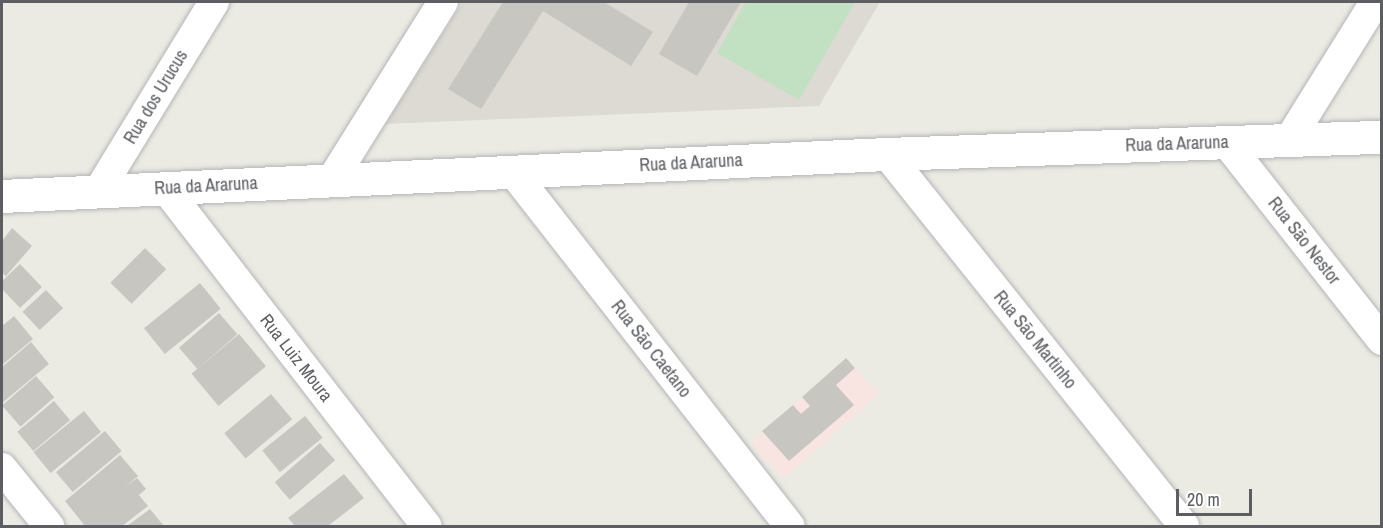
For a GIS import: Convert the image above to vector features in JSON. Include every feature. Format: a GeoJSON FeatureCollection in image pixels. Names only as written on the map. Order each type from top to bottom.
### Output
{"type":"FeatureCollection","features":[{"type":"Feature","properties":{"kind":"street","name":"Rua dos Urucus"},"geometry":{"type":"LineString","coordinates":[[98,192],[214,2]]}},
{"type":"Feature","properties":{"kind":"street"},"geometry":{"type":"LineString","coordinates":[[333,178],[443,2]]}},
{"type":"Feature","properties":{"kind":"street"},"geometry":{"type":"LineString","coordinates":[[1288,142],[1375,2]]}},
{"type":"Feature","properties":{"kind":"street","name":"Rua da Araruna"},"geometry":{"type":"LineString","coordinates":[[2,196],[166,189],[333,178],[887,154],[1382,137]]}},
{"type":"Feature","properties":{"kind":"street","name":"Rua São Nestor"},"geometry":{"type":"LineString","coordinates":[[1226,142],[1382,340]]}},
{"type":"Feature","properties":{"kind":"street","name":"Rua São Martinho"},"geometry":{"type":"LineString","coordinates":[[887,154],[1184,526]]}},
{"type":"Feature","properties":{"kind":"street","name":"Rua São Caetano"},"geometry":{"type":"LineString","coordinates":[[513,172],[790,526]]}},
{"type":"Feature","properties":{"kind":"street","name":"Rua Luiz Moura"},"geometry":{"type":"LineString","coordinates":[[166,189],[426,526]]}},
{"type":"Feature","properties":{"kind":"street"},"geometry":{"type":"LineString","coordinates":[[2,468],[49,526]]}},
{"type":"Feature","properties":{"kind":"shaded area"},"geometry":{"type":"Polygon","coordinates":[[[463,2],[880,2],[819,106],[386,124],[463,2]]]}},
{"type":"Feature","properties":{"kind":"shaded area"},"geometry":{"type":"Polygon","coordinates":[[[846,358],[878,394],[784,479],[752,443],[846,358]]]}},
{"type":"Feature","properties":{"kind":"green space"},"geometry":{"type":"Polygon","coordinates":[[[746,2],[855,2],[799,100],[717,53],[746,2]]]}},
{"type":"Feature","properties":{"kind":"building"},"geometry":{"type":"Polygon","coordinates":[[[503,2],[604,2],[653,32],[631,66],[543,11],[481,109],[448,89],[503,2]]]}},
{"type":"Feature","properties":{"kind":"building"},"geometry":{"type":"Polygon","coordinates":[[[689,2],[741,2],[697,76],[659,54],[689,2]]]}},
{"type":"Feature","properties":{"kind":"building"},"geometry":{"type":"Polygon","coordinates":[[[12,228],[32,246],[6,276],[2,273],[2,241],[12,228]]]}},
{"type":"Feature","properties":{"kind":"building"},"geometry":{"type":"Polygon","coordinates":[[[145,248],[166,269],[132,304],[110,283],[145,248]]]}},
{"type":"Feature","properties":{"kind":"building"},"geometry":{"type":"Polygon","coordinates":[[[20,264],[42,287],[20,308],[2,289],[2,281],[20,264]]]}},
{"type":"Feature","properties":{"kind":"building"},"geometry":{"type":"Polygon","coordinates":[[[200,283],[221,309],[165,354],[144,328],[200,283]]]}},
{"type":"Feature","properties":{"kind":"building"},"geometry":{"type":"Polygon","coordinates":[[[46,290],[63,308],[40,330],[23,312],[46,290]]]}},
{"type":"Feature","properties":{"kind":"building"},"geometry":{"type":"Polygon","coordinates":[[[219,313],[237,334],[197,369],[179,348],[219,313]]]}},
{"type":"Feature","properties":{"kind":"building"},"geometry":{"type":"Polygon","coordinates":[[[14,316],[33,339],[2,365],[2,326],[14,316]]]}},
{"type":"Feature","properties":{"kind":"building"},"geometry":{"type":"Polygon","coordinates":[[[239,334],[266,366],[219,406],[192,374],[239,334]]]}},
{"type":"Feature","properties":{"kind":"building"},"geometry":{"type":"Polygon","coordinates":[[[31,342],[49,364],[2,403],[2,367],[31,342]]]}},
{"type":"Feature","properties":{"kind":"building"},"geometry":{"type":"Polygon","coordinates":[[[846,358],[855,368],[836,385],[854,405],[789,461],[762,431],[793,405],[801,414],[810,406],[802,397],[846,358]]]}},
{"type":"Feature","properties":{"kind":"building"},"geometry":{"type":"Polygon","coordinates":[[[36,376],[54,397],[20,427],[2,406],[36,376]]]}},
{"type":"Feature","properties":{"kind":"building"},"geometry":{"type":"Polygon","coordinates":[[[271,394],[292,419],[245,458],[224,433],[271,394]]]}},
{"type":"Feature","properties":{"kind":"building"},"geometry":{"type":"Polygon","coordinates":[[[54,401],[70,420],[33,451],[17,432],[54,401]]]}},
{"type":"Feature","properties":{"kind":"building"},"geometry":{"type":"Polygon","coordinates":[[[84,411],[101,432],[50,473],[33,452],[84,411]]]}},
{"type":"Feature","properties":{"kind":"building"},"geometry":{"type":"Polygon","coordinates":[[[305,416],[323,438],[280,472],[262,451],[305,416]]]}},
{"type":"Feature","properties":{"kind":"building"},"geometry":{"type":"Polygon","coordinates":[[[105,431],[122,451],[73,492],[56,472],[105,431]]]}},
{"type":"Feature","properties":{"kind":"building"},"geometry":{"type":"Polygon","coordinates":[[[320,443],[335,460],[290,500],[275,482],[320,443]]]}},
{"type":"Feature","properties":{"kind":"building"},"geometry":{"type":"Polygon","coordinates":[[[120,455],[138,476],[124,488],[137,478],[146,489],[139,495],[148,506],[122,526],[85,526],[65,501],[120,455]]]}},
{"type":"Feature","properties":{"kind":"building"},"geometry":{"type":"Polygon","coordinates":[[[344,474],[364,498],[328,526],[295,526],[288,518],[344,474]]]}},
{"type":"Feature","properties":{"kind":"building"},"geometry":{"type":"Polygon","coordinates":[[[150,509],[164,526],[127,526],[150,509]]]}}]}
